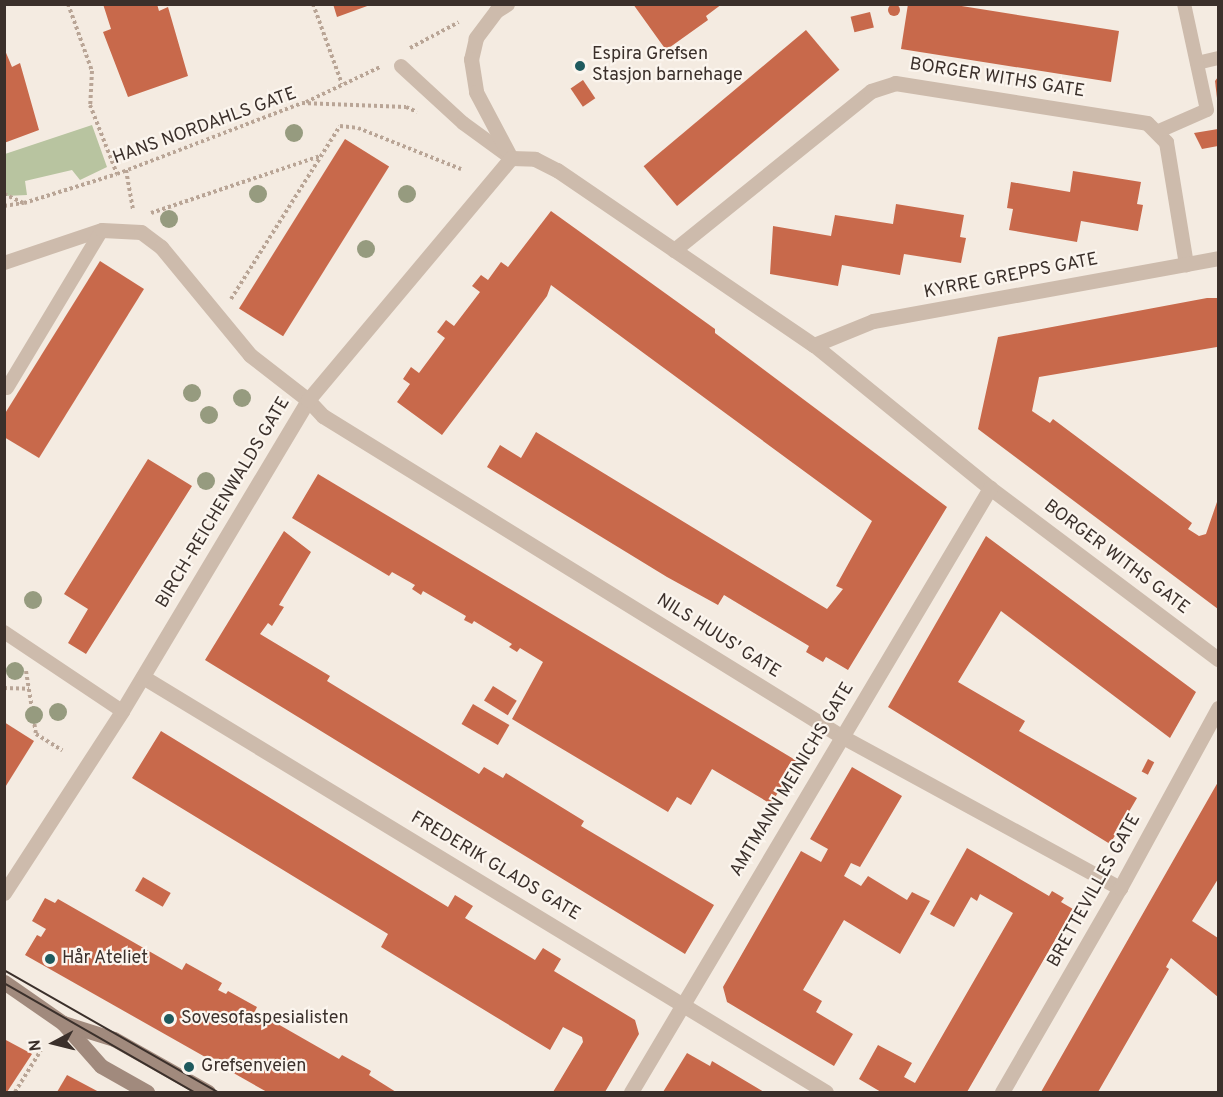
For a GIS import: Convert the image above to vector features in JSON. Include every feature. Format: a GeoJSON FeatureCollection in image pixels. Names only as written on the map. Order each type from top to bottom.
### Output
{"type":"FeatureCollection","features":[{"type":"Feature","properties":{"kind":"main road"},"geometry":{"type":"LineString","coordinates":[[4,982],[63,1023],[101,1066],[147,1092]]}},
{"type":"Feature","properties":{"kind":"main road"},"geometry":{"type":"LineString","coordinates":[[63,1023],[114,1039],[208,1092]]}},
{"type":"Feature","properties":{"kind":"street"},"geometry":{"type":"LineString","coordinates":[[501,8],[476,38],[471,59],[472,78],[511,158]]}},
{"type":"Feature","properties":{"kind":"street","name":"BORGER WITHS GATE"},"geometry":{"type":"LineString","coordinates":[[674,250],[871,91],[895,83],[1147,123],[1159,131]]}},
{"type":"Feature","properties":{"kind":"street"},"geometry":{"type":"LineString","coordinates":[[1159,131],[1166,142],[1186,264]]}},
{"type":"Feature","properties":{"kind":"street","name":"BORGER WITHS GATE"},"geometry":{"type":"LineString","coordinates":[[511,158],[535,159],[557,170],[813,345],[990,488],[1218,659]]}},
{"type":"Feature","properties":{"kind":"street","name":"BIRCH-REICHENWALDS GATE"},"geometry":{"type":"LineString","coordinates":[[4,893],[144,676],[308,400],[511,158]]}},
{"type":"Feature","properties":{"kind":"street","name":"NILS HUUS' GATE"},"geometry":{"type":"LineString","coordinates":[[102,230],[141,232],[154,242],[250,355],[308,400],[322,416],[841,736],[1120,888]]}},
{"type":"Feature","properties":{"kind":"street","name":"KYRRE GREPPS GATE"},"geometry":{"type":"LineString","coordinates":[[813,345],[873,321],[1218,258]]}},
{"type":"Feature","properties":{"kind":"street","name":"AMTMANN MEINICHS GATE"},"geometry":{"type":"LineString","coordinates":[[632,1092],[990,488]]}},
{"type":"Feature","properties":{"kind":"street","name":"FREDERIK GLADS GATE"},"geometry":{"type":"LineString","coordinates":[[144,676],[826,1092]]}},
{"type":"Feature","properties":{"kind":"street","name":"BRETTEVILLES GATE"},"geometry":{"type":"LineString","coordinates":[[1002,1092],[1120,888],[1218,708]]}},
{"type":"Feature","properties":{"kind":"lane"},"geometry":{"type":"LineString","coordinates":[[1159,131],[1207,110],[1184,4]]}},
{"type":"Feature","properties":{"kind":"lane"},"geometry":{"type":"LineString","coordinates":[[1197,63],[1218,58]]}},
{"type":"Feature","properties":{"kind":"lane"},"geometry":{"type":"LineString","coordinates":[[395,64],[464,123],[511,158]]}},
{"type":"Feature","properties":{"kind":"lane"},"geometry":{"type":"LineString","coordinates":[[4,263],[102,230]]}},
{"type":"Feature","properties":{"kind":"lane"},"geometry":{"type":"LineString","coordinates":[[7,388],[102,230]]}},
{"type":"Feature","properties":{"kind":"lane"},"geometry":{"type":"LineString","coordinates":[[4,632],[122,711]]}},
{"type":"Feature","properties":{"kind":"path"},"geometry":{"type":"LineString","coordinates":[[68,4],[92,71],[90,105],[117,174]]}},
{"type":"Feature","properties":{"kind":"path"},"geometry":{"type":"LineString","coordinates":[[313,4],[342,84]]}},
{"type":"Feature","properties":{"kind":"path"},"geometry":{"type":"LineString","coordinates":[[405,51],[482,10],[501,8]]}},
{"type":"Feature","properties":{"kind":"path"},"geometry":{"type":"LineString","coordinates":[[302,103],[342,84],[395,64]]}},
{"type":"Feature","properties":{"kind":"path","name":"HANS NORDAHLS GATE"},"geometry":{"type":"LineString","coordinates":[[4,206],[24,204],[117,174],[302,103],[406,107],[423,115]]}},
{"type":"Feature","properties":{"kind":"path"},"geometry":{"type":"LineString","coordinates":[[218,320],[340,126],[358,128],[461,169]]}},
{"type":"Feature","properties":{"kind":"path"},"geometry":{"type":"LineString","coordinates":[[146,215],[320,156]]}},
{"type":"Feature","properties":{"kind":"path"},"geometry":{"type":"LineString","coordinates":[[102,230],[135,219],[126,170]]}},
{"type":"Feature","properties":{"kind":"path"},"geometry":{"type":"LineString","coordinates":[[4,194],[24,204]]}},
{"type":"Feature","properties":{"kind":"path"},"geometry":{"type":"LineString","coordinates":[[22,644],[36,734],[62,750]]}},
{"type":"Feature","properties":{"kind":"path"},"geometry":{"type":"LineString","coordinates":[[4,688],[29,689]]}},
{"type":"Feature","properties":{"kind":"path"},"geometry":{"type":"LineString","coordinates":[[15,1092],[41,1050]]}},
{"type":"Feature","properties":{"kind":"green space"},"geometry":{"type":"Polygon","coordinates":[[[92,125],[107,167],[80,180],[72,170],[25,181],[27,195],[5,196],[5,154],[92,125]]]}},
{"type":"Feature","properties":{"kind":"building"},"geometry":{"type":"Polygon","coordinates":[[[103,4],[157,4],[159,11],[168,7],[188,76],[128,97],[103,32],[111,29],[103,4]]]}},
{"type":"Feature","properties":{"kind":"building"},"geometry":{"type":"Polygon","coordinates":[[[333,4],[370,4],[370,5],[337,17],[333,4]]]}},
{"type":"Feature","properties":{"kind":"building"},"geometry":{"type":"Polygon","coordinates":[[[633,4],[722,4],[706,16],[708,20],[666,50],[633,4]]]}},
{"type":"Feature","properties":{"kind":"building"},"geometry":{"type":"Polygon","coordinates":[[[896,4],[900,10],[896,16],[892,16],[888,8],[896,4]]]}},
{"type":"Feature","properties":{"kind":"building"},"geometry":{"type":"Polygon","coordinates":[[[908,4],[949,4],[1119,31],[1111,82],[901,49],[908,4]]]}},
{"type":"Feature","properties":{"kind":"building"},"geometry":{"type":"Polygon","coordinates":[[[870,12],[874,28],[854,32],[851,17],[870,12]]]}},
{"type":"Feature","properties":{"kind":"building"},"geometry":{"type":"Polygon","coordinates":[[[806,30],[839,70],[677,206],[644,166],[806,30]]]}},
{"type":"Feature","properties":{"kind":"building"},"geometry":{"type":"Polygon","coordinates":[[[4,48],[12,67],[20,63],[39,130],[4,143],[4,48]]]}},
{"type":"Feature","properties":{"kind":"building"},"geometry":{"type":"Polygon","coordinates":[[[1218,77],[1218,98],[1217,98],[1215,81],[1218,77]]]}},
{"type":"Feature","properties":{"kind":"building"},"geometry":{"type":"Polygon","coordinates":[[[583,80],[595,98],[583,107],[571,88],[583,80]]]}},
{"type":"Feature","properties":{"kind":"building"},"geometry":{"type":"Polygon","coordinates":[[[1218,129],[1218,146],[1202,149],[1194,133],[1218,129]]]}},
{"type":"Feature","properties":{"kind":"building"},"geometry":{"type":"Polygon","coordinates":[[[345,139],[389,167],[283,336],[239,309],[345,139]]]}},
{"type":"Feature","properties":{"kind":"building"},"geometry":{"type":"Polygon","coordinates":[[[1073,171],[1141,182],[1137,204],[1143,205],[1138,231],[1081,221],[1077,242],[1009,230],[1013,209],[1007,208],[1011,182],[1070,192],[1073,171]]]}},
{"type":"Feature","properties":{"kind":"building"},"geometry":{"type":"Polygon","coordinates":[[[896,204],[964,215],[960,237],[966,238],[961,263],[904,254],[900,275],[842,265],[838,286],[770,274],[773,226],[831,236],[835,215],[893,224],[896,204]]]}},
{"type":"Feature","properties":{"kind":"building"},"geometry":{"type":"Polygon","coordinates":[[[551,211],[715,329],[715,333],[947,507],[848,670],[826,657],[823,662],[806,652],[809,646],[724,595],[718,605],[667,577],[487,467],[500,445],[521,458],[536,432],[827,609],[843,589],[836,586],[872,521],[551,285],[547,296],[442,435],[397,402],[410,384],[403,379],[411,367],[419,373],[445,338],[437,332],[446,320],[454,326],[480,292],[472,286],[481,275],[488,280],[501,262],[508,267],[551,211]]]}},
{"type":"Feature","properties":{"kind":"building"},"geometry":{"type":"Polygon","coordinates":[[[100,261],[144,289],[39,458],[4,437],[4,415],[100,261]]]}},
{"type":"Feature","properties":{"kind":"building"},"geometry":{"type":"Polygon","coordinates":[[[1207,298],[1218,298],[1217,347],[1039,377],[1032,411],[1050,423],[1053,419],[1192,523],[1188,529],[1199,536],[1206,534],[1218,499],[1218,609],[978,429],[998,337],[1207,298]]]}},
{"type":"Feature","properties":{"kind":"building"},"geometry":{"type":"Polygon","coordinates":[[[148,459],[192,486],[86,654],[68,643],[88,609],[64,594],[148,459]]]}},
{"type":"Feature","properties":{"kind":"building"},"geometry":{"type":"Polygon","coordinates":[[[318,474],[797,761],[771,804],[712,769],[691,805],[677,797],[668,812],[512,719],[543,662],[520,648],[517,652],[509,647],[512,644],[474,621],[472,624],[464,620],[466,616],[423,591],[421,595],[412,589],[415,585],[392,572],[389,576],[292,518],[318,474]]]}},
{"type":"Feature","properties":{"kind":"building"},"geometry":{"type":"Polygon","coordinates":[[[284,531],[311,552],[279,605],[284,607],[272,626],[268,623],[260,634],[330,676],[327,681],[479,774],[484,767],[503,778],[506,773],[584,821],[581,826],[714,905],[685,954],[205,660],[284,531]]]}},
{"type":"Feature","properties":{"kind":"building"},"geometry":{"type":"Polygon","coordinates":[[[986,536],[1196,692],[1170,738],[1001,611],[958,682],[1025,721],[1019,731],[1137,798],[1110,844],[888,707],[986,536]]]}},
{"type":"Feature","properties":{"kind":"building"},"geometry":{"type":"Polygon","coordinates":[[[493,686],[517,701],[508,715],[484,700],[493,686]]]}},
{"type":"Feature","properties":{"kind":"building"},"geometry":{"type":"Polygon","coordinates":[[[473,704],[509,725],[498,745],[462,724],[473,704]]]}},
{"type":"Feature","properties":{"kind":"building"},"geometry":{"type":"Polygon","coordinates":[[[4,722],[34,741],[4,789],[4,722]]]}},
{"type":"Feature","properties":{"kind":"building"},"geometry":{"type":"Polygon","coordinates":[[[161,731],[448,907],[455,895],[473,906],[465,918],[535,960],[543,948],[561,959],[554,971],[635,1020],[639,1034],[605,1092],[553,1092],[583,1042],[582,1037],[563,1027],[550,1050],[381,947],[388,934],[132,778],[161,731]]]}},
{"type":"Feature","properties":{"kind":"building"},"geometry":{"type":"Polygon","coordinates":[[[1148,759],[1154,762],[1148,775],[1142,771],[1148,759]]]}},
{"type":"Feature","properties":{"kind":"building"},"geometry":{"type":"Polygon","coordinates":[[[852,767],[902,796],[860,867],[851,863],[844,876],[861,886],[868,876],[907,900],[912,892],[930,901],[900,954],[844,920],[803,990],[822,1001],[816,1012],[853,1034],[834,1066],[727,1002],[723,987],[801,851],[821,862],[828,849],[810,839],[852,767]]]}},
{"type":"Feature","properties":{"kind":"building"},"geometry":{"type":"Polygon","coordinates":[[[1218,782],[1218,879],[1192,921],[1218,938],[1218,997],[1171,958],[1166,967],[1169,969],[1098,1092],[1041,1092],[1218,782]]]}},
{"type":"Feature","properties":{"kind":"building"},"geometry":{"type":"Polygon","coordinates":[[[967,848],[1049,896],[1052,891],[1064,898],[1061,902],[1073,909],[967,1092],[881,1092],[859,1079],[878,1045],[912,1063],[904,1077],[915,1083],[1013,913],[980,894],[977,901],[971,897],[954,927],[930,914],[967,848]]]}},
{"type":"Feature","properties":{"kind":"building"},"geometry":{"type":"Polygon","coordinates":[[[143,877],[171,893],[163,907],[135,891],[143,877]]]}},
{"type":"Feature","properties":{"kind":"building"},"geometry":{"type":"Polygon","coordinates":[[[45,898],[55,903],[58,899],[182,970],[186,963],[222,983],[218,990],[226,994],[228,991],[257,1007],[255,1011],[339,1059],[342,1055],[371,1071],[369,1075],[396,1092],[267,1092],[25,955],[37,935],[41,937],[46,929],[32,921],[45,898]]]}},
{"type":"Feature","properties":{"kind":"building"},"geometry":{"type":"Polygon","coordinates":[[[4,1039],[32,1054],[7,1092],[4,1092],[4,1039]]]}},
{"type":"Feature","properties":{"kind":"building"},"geometry":{"type":"Polygon","coordinates":[[[687,1053],[710,1066],[712,1061],[764,1092],[663,1092],[687,1053]]]}},
{"type":"Feature","properties":{"kind":"building"},"geometry":{"type":"Polygon","coordinates":[[[67,1075],[99,1092],[57,1092],[67,1075]]]}},
{"type":"Feature","properties":{"kind":"tram line"},"geometry":{"type":"LineString","coordinates":[[4,970],[218,1092]]}},
{"type":"Feature","properties":{"kind":"tram line"},"geometry":{"type":"LineString","coordinates":[[4,983],[194,1092]]}},
{"type":"Feature","properties":{"kind":"place","name":"Espira Grefsen Stasjon barnehage"},"geometry":{"type":"Point","coordinates":[580,66]}},
{"type":"Feature","properties":{"kind":"place","name":"Hår Ateliet"},"geometry":{"type":"Point","coordinates":[50,959]}},
{"type":"Feature","properties":{"kind":"place","name":"Sovesofaspesialisten"},"geometry":{"type":"Point","coordinates":[169,1019]}},
{"type":"Feature","properties":{"kind":"place","name":"Grefsenveien"},"geometry":{"type":"Point","coordinates":[189,1067]}}]}
